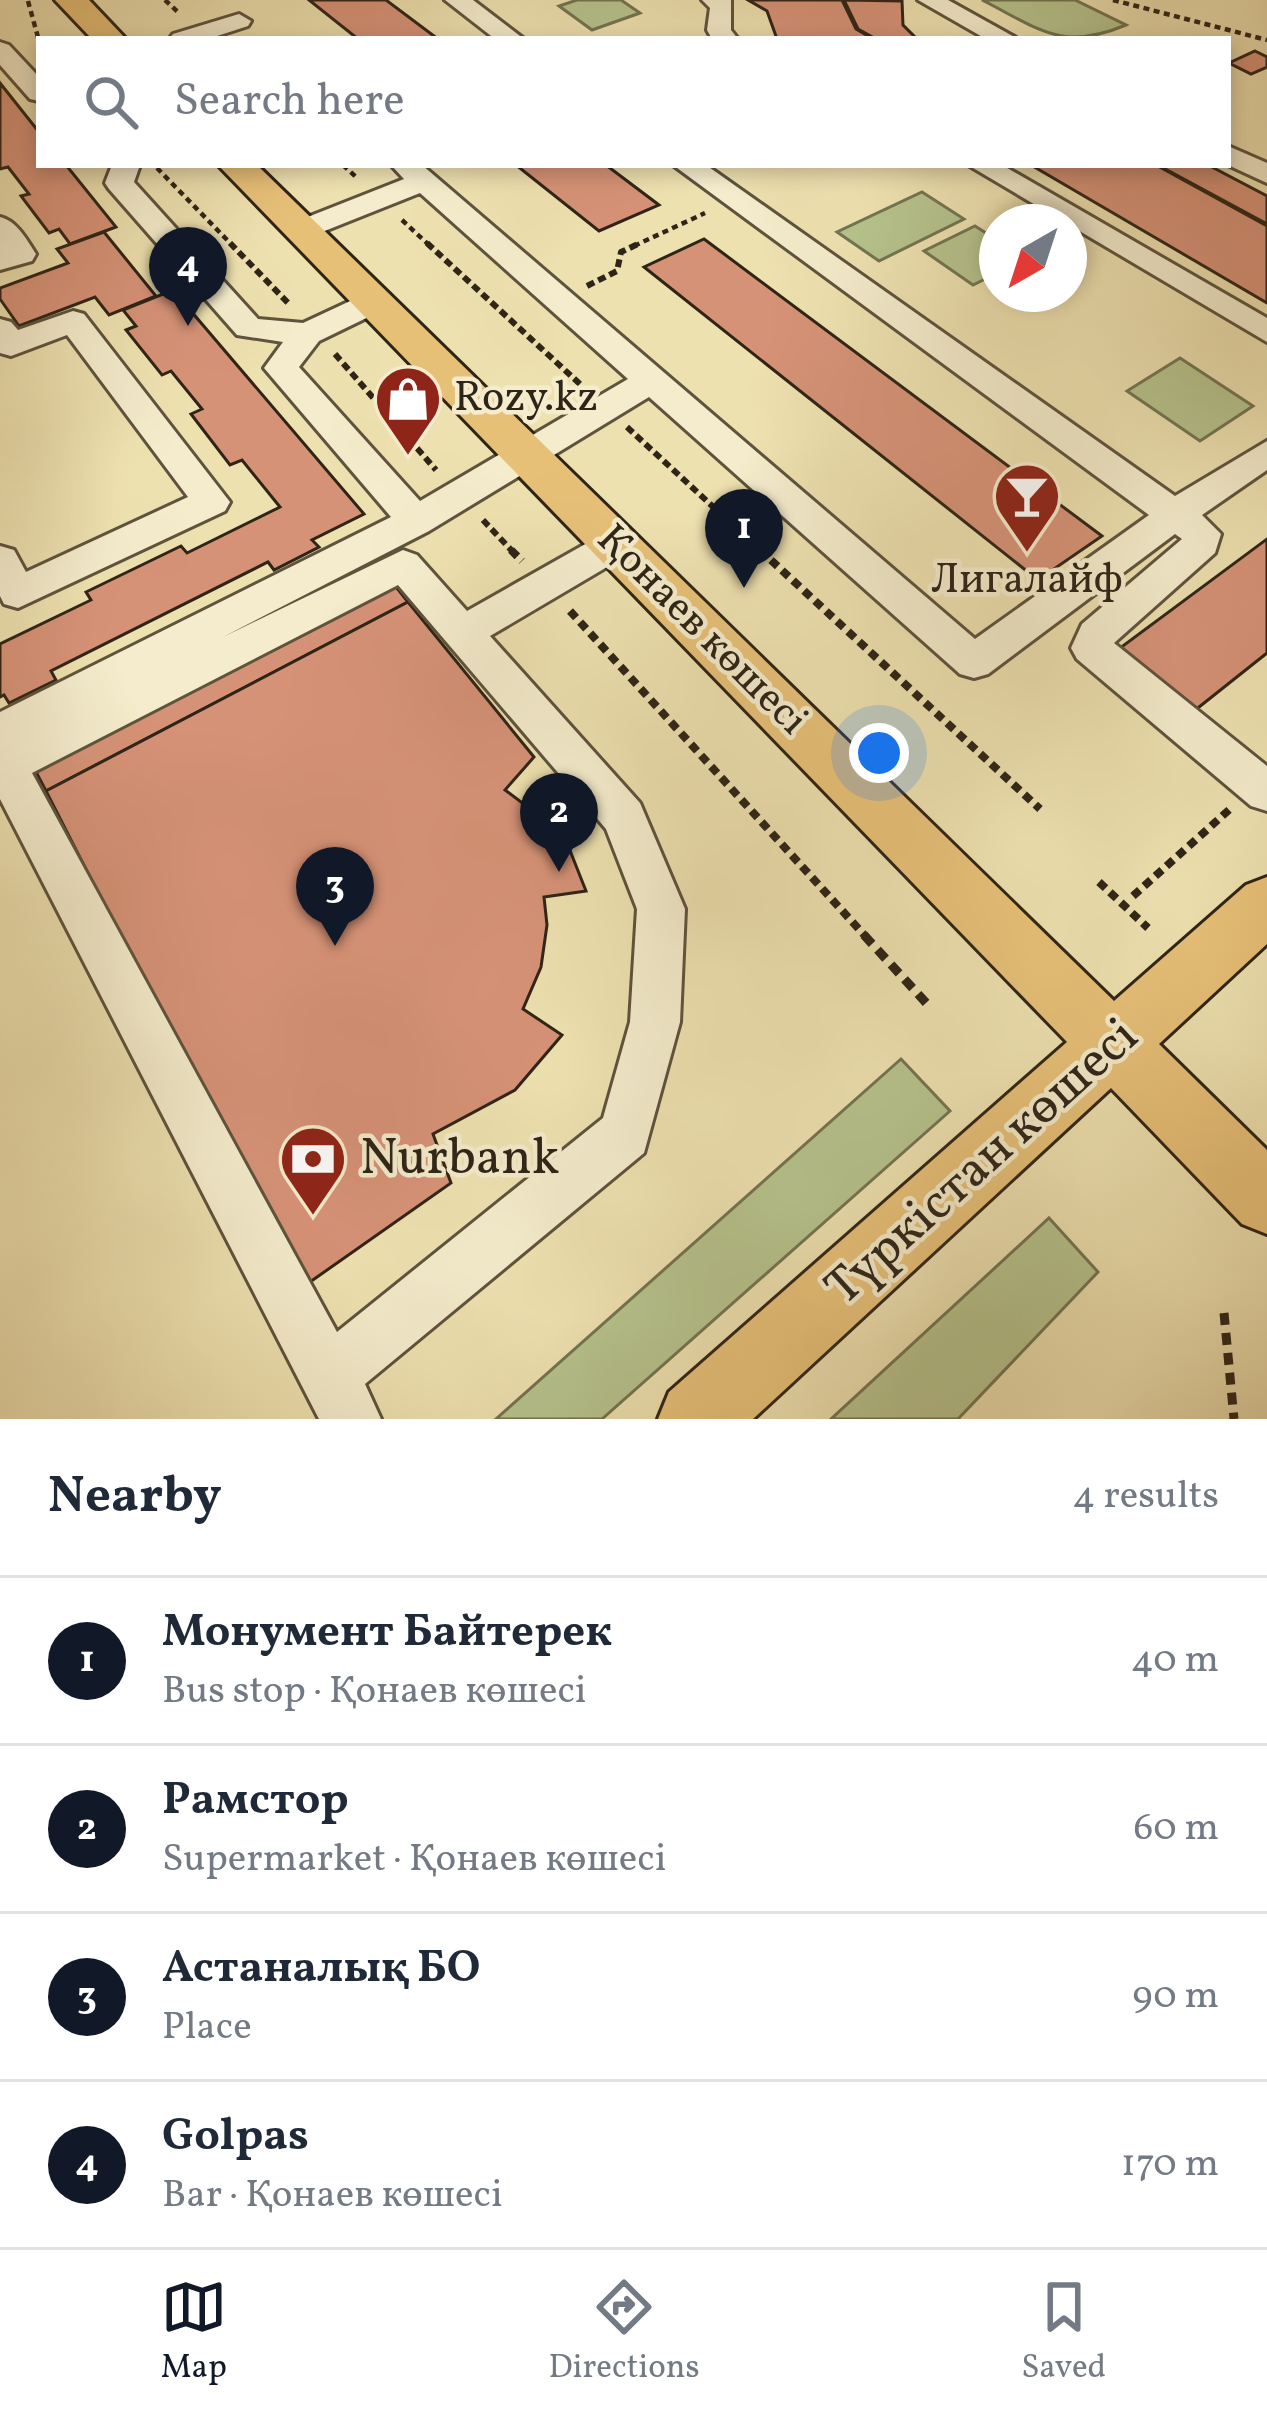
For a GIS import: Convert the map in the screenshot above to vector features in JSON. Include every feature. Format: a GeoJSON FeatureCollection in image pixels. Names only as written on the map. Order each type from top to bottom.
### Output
{"type":"FeatureCollection","features":[{"type":"Feature","properties":{"kind":"main road"},"geometry":{"type":"LineString","coordinates":[[71,0],[107,36]]}},
{"type":"Feature","properties":{"kind":"main road","name":"Қонаев көшесі"},"geometry":{"type":"LineString","coordinates":[[239,168],[1267,1199]]}},
{"type":"Feature","properties":{"kind":"main road","name":"Түркістан көшесі"},"geometry":{"type":"LineString","coordinates":[[696,1419],[1267,905]]}},
{"type":"Feature","properties":{"kind":"street"},"geometry":{"type":"LineString","coordinates":[[216,0],[256,36]]}},
{"type":"Feature","properties":{"kind":"street"},"geometry":{"type":"LineString","coordinates":[[458,0],[507,36]]}},
{"type":"Feature","properties":{"kind":"street"},"geometry":{"type":"LineString","coordinates":[[714,0],[722,5],[719,30],[723,36]]}},
{"type":"Feature","properties":{"kind":"street"},"geometry":{"type":"LineString","coordinates":[[930,0],[999,36]]}},
{"type":"Feature","properties":{"kind":"street"},"geometry":{"type":"LineString","coordinates":[[192,36],[239,21]]}},
{"type":"Feature","properties":{"kind":"street"},"geometry":{"type":"LineString","coordinates":[[0,50],[36,90]]}},
{"type":"Feature","properties":{"kind":"street"},"geometry":{"type":"LineString","coordinates":[[1231,156],[1267,174]]}},
{"type":"Feature","properties":{"kind":"street"},"geometry":{"type":"LineString","coordinates":[[125,168],[119,183],[248,328],[307,334]]}},
{"type":"Feature","properties":{"kind":"street"},"geometry":{"type":"LineString","coordinates":[[691,168],[1202,534],[1202,543],[1096,635],[1090,648],[1262,788]]}},
{"type":"Feature","properties":{"kind":"street"},"geometry":{"type":"LineString","coordinates":[[987,168],[1267,332]]}},
{"type":"Feature","properties":{"kind":"street"},"geometry":{"type":"LineString","coordinates":[[301,230],[379,198],[414,173],[974,662],[1267,453]]}},
{"type":"Feature","properties":{"kind":"street"},"geometry":{"type":"LineString","coordinates":[[0,226],[21,254],[0,261]]}},
{"type":"Feature","properties":{"kind":"street"},"geometry":{"type":"LineString","coordinates":[[374,302],[307,334],[281,368],[416,521]]}},
{"type":"Feature","properties":{"kind":"street"},"geometry":{"type":"LineString","coordinates":[[0,329],[11,345],[73,321],[212,502],[18,593],[0,560]]}},
{"type":"Feature","properties":{"kind":"street"},"geometry":{"type":"LineString","coordinates":[[0,732],[416,521],[651,380]]}},
{"type":"Feature","properties":{"kind":"street"},"geometry":{"type":"LineString","coordinates":[[462,633],[616,544]]}},
{"type":"Feature","properties":{"kind":"street"},"geometry":{"type":"LineString","coordinates":[[403,565],[624,818],[661,909],[655,1022],[625,1134],[340,1398],[5,766],[403,565]]}},
{"type":"Feature","properties":{"kind":"path"},"geometry":{"type":"LineString","coordinates":[[1113,0],[1147,16],[1239,27],[1267,40]]}},
{"type":"Feature","properties":{"kind":"path"},"geometry":{"type":"LineString","coordinates":[[28,1],[36,38]]}},
{"type":"Feature","properties":{"kind":"path"},"geometry":{"type":"LineString","coordinates":[[346,168],[1040,809]]}},
{"type":"Feature","properties":{"kind":"path"},"geometry":{"type":"LineString","coordinates":[[559,299],[617,271],[621,252],[715,209]]}},
{"type":"Feature","properties":{"kind":"path"},"geometry":{"type":"LineString","coordinates":[[1133,896],[1262,788]]}},
{"type":"Feature","properties":{"kind":"path"},"geometry":{"type":"LineString","coordinates":[[1099,882],[1148,928]]}},
{"type":"Feature","properties":{"kind":"path"},"geometry":{"type":"LineString","coordinates":[[1224,1313],[1234,1419]]}},
{"type":"Feature","properties":{"kind":"green space"},"geometry":{"type":"Polygon","coordinates":[[[577,0],[621,0],[640,13],[592,30],[559,6],[577,0]]]}},
{"type":"Feature","properties":{"kind":"green space"},"geometry":{"type":"Polygon","coordinates":[[[982,0],[1075,0],[1126,25],[1090,36],[1062,36],[982,0]]]}},
{"type":"Feature","properties":{"kind":"green space"},"geometry":{"type":"Polygon","coordinates":[[[922,192],[964,219],[879,261],[837,232],[922,192]]]}},
{"type":"Feature","properties":{"kind":"green space"},"geometry":{"type":"Polygon","coordinates":[[[975,226],[979,229],[979,282],[973,285],[924,251],[975,226]]]}},
{"type":"Feature","properties":{"kind":"green space"},"geometry":{"type":"Polygon","coordinates":[[[1180,358],[1253,406],[1200,441],[1127,391],[1180,358]]]}},
{"type":"Feature","properties":{"kind":"green space"},"geometry":{"type":"Polygon","coordinates":[[[901,1059],[950,1111],[602,1419],[496,1419],[901,1059]]]}},
{"type":"Feature","properties":{"kind":"green space"},"geometry":{"type":"Polygon","coordinates":[[[1049,1218],[1098,1272],[958,1419],[831,1419],[1049,1218]]]}},
{"type":"Feature","properties":{"kind":"building"},"geometry":{"type":"Polygon","coordinates":[[[309,0],[386,0],[434,36],[354,36],[309,0]]]}},
{"type":"Feature","properties":{"kind":"building"},"geometry":{"type":"Polygon","coordinates":[[[748,0],[842,0],[856,29],[868,36],[776,36],[767,11],[748,0]]]}},
{"type":"Feature","properties":{"kind":"building"},"geometry":{"type":"Polygon","coordinates":[[[844,0],[902,1],[903,25],[914,36],[871,36],[858,29],[844,0]]]}},
{"type":"Feature","properties":{"kind":"building"},"geometry":{"type":"Polygon","coordinates":[[[1255,51],[1267,57],[1267,67],[1251,74],[1231,62],[1255,51]]]}},
{"type":"Feature","properties":{"kind":"building"},"geometry":{"type":"Polygon","coordinates":[[[0,83],[36,128],[36,168],[68,168],[116,227],[70,244],[59,229],[49,233],[21,196],[29,194],[8,167],[0,169],[0,83]]]}},
{"type":"Feature","properties":{"kind":"building"},"geometry":{"type":"Polygon","coordinates":[[[520,168],[610,168],[659,205],[599,231],[520,168]]]}},
{"type":"Feature","properties":{"kind":"building"},"geometry":{"type":"Polygon","coordinates":[[[1036,168],[1161,168],[1267,226],[1267,303],[1036,168]]]}},
{"type":"Feature","properties":{"kind":"building"},"geometry":{"type":"Polygon","coordinates":[[[1164,168],[1214,168],[1267,196],[1267,224],[1164,168]]]}},
{"type":"Feature","properties":{"kind":"building"},"geometry":{"type":"Polygon","coordinates":[[[104,232],[156,296],[109,315],[95,297],[19,326],[0,299],[0,288],[68,263],[57,249],[104,232]]]}},
{"type":"Feature","properties":{"kind":"building"},"geometry":{"type":"Polygon","coordinates":[[[704,239],[1102,536],[1038,580],[644,267],[704,239]]]}},
{"type":"Feature","properties":{"kind":"building"},"geometry":{"type":"Polygon","coordinates":[[[173,290],[364,514],[312,540],[319,547],[274,570],[268,562],[51,671],[56,680],[9,703],[4,695],[0,697],[0,644],[91,600],[86,592],[181,546],[187,553],[280,507],[242,460],[230,465],[191,414],[202,409],[171,371],[162,375],[126,330],[136,326],[123,310],[173,290]]]}},
{"type":"Feature","properties":{"kind":"building"},"geometry":{"type":"Polygon","coordinates":[[[1267,539],[1267,653],[1189,715],[1112,654],[1267,539]]]}},
{"type":"Feature","properties":{"kind":"building"},"geometry":{"type":"Polygon","coordinates":[[[393,583],[408,602],[46,791],[34,768],[393,583]]]}},
{"type":"Feature","properties":{"kind":"building"},"geometry":{"type":"Polygon","coordinates":[[[408,602],[534,757],[505,790],[541,817],[569,848],[586,891],[544,897],[547,925],[541,967],[523,1009],[562,1035],[515,1090],[433,1134],[451,1183],[300,1289],[46,791],[408,602]]]}},
{"type":"Feature","properties":{"kind":"place","name":"Golpas"},"geometry":{"type":"Point","coordinates":[188,326]}},
{"type":"Feature","properties":{"kind":"place","name":"Rozy.kz"},"geometry":{"type":"Point","coordinates":[408,458]}},
{"type":"Feature","properties":{"kind":"place","name":"Лигалайф"},"geometry":{"type":"Point","coordinates":[1027,555]}},
{"type":"Feature","properties":{"kind":"place","name":"Монумент Байтерек"},"geometry":{"type":"Point","coordinates":[744,588]}},
{"type":"Feature","properties":{"kind":"place","name":"Рамстор"},"geometry":{"type":"Point","coordinates":[559,872]}},
{"type":"Feature","properties":{"kind":"place","name":"Астаналық БО"},"geometry":{"type":"Point","coordinates":[335,946]}},
{"type":"Feature","properties":{"kind":"place","name":"Nurbank"},"geometry":{"type":"Point","coordinates":[313,1218]}}]}
